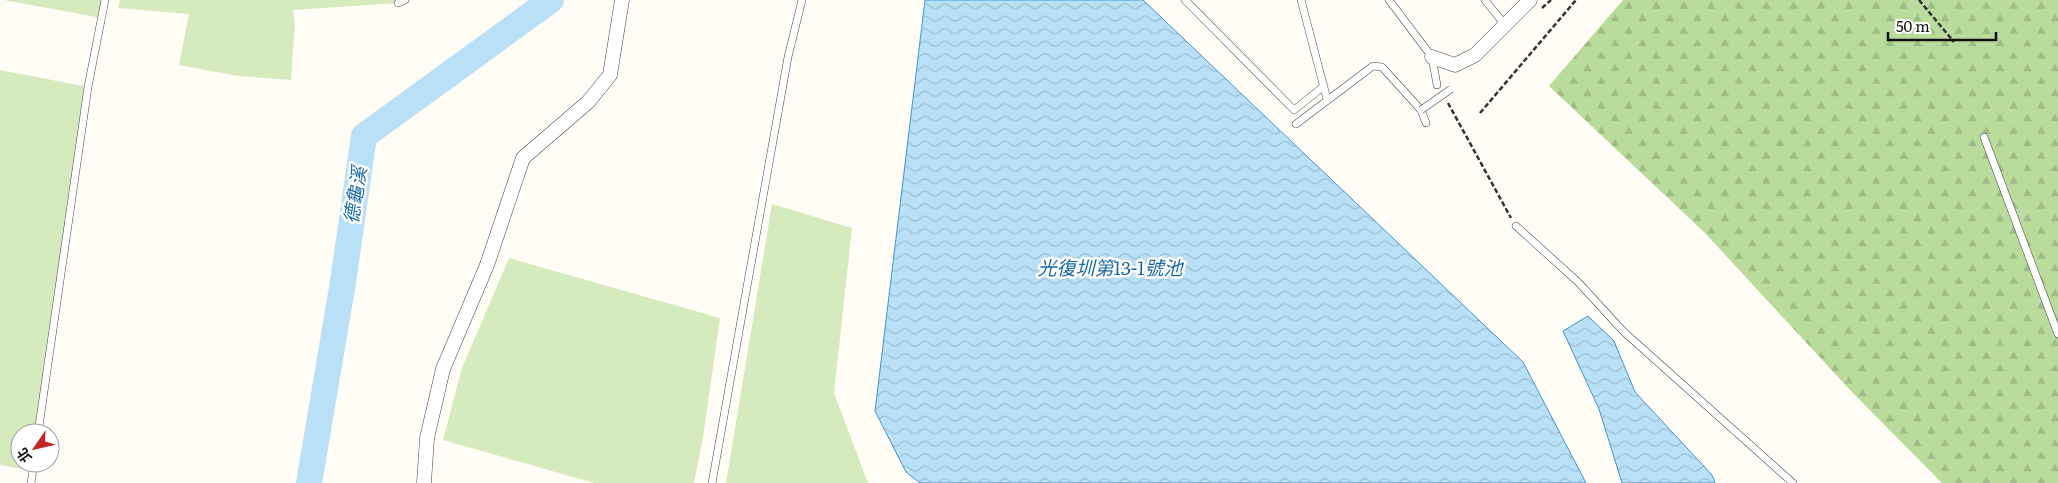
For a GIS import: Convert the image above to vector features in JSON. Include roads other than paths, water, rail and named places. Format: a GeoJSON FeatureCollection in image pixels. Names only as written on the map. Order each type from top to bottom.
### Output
{"type":"FeatureCollection","features":[{"type":"Feature","properties":{"kind":"street"},"geometry":{"type":"LineString","coordinates":[[424,483],[427,438],[443,370],[488,266],[523,158],[588,102],[610,74],[622,0]]}},
{"type":"Feature","properties":{"kind":"street"},"geometry":{"type":"LineString","coordinates":[[1432,57],[1455,65],[1475,55],[1530,0]]}},
{"type":"Feature","properties":{"kind":"lane"},"geometry":{"type":"LineString","coordinates":[[39,423],[88,87],[105,0]]}},
{"type":"Feature","properties":{"kind":"lane"},"geometry":{"type":"LineString","coordinates":[[712,483],[788,57],[802,0]]}},
{"type":"Feature","properties":{"kind":"lane"},"geometry":{"type":"LineString","coordinates":[[1185,0],[1294,110],[1324,86]]}},
{"type":"Feature","properties":{"kind":"lane"},"geometry":{"type":"LineString","coordinates":[[1301,0],[1327,99]]}},
{"type":"Feature","properties":{"kind":"lane"},"geometry":{"type":"LineString","coordinates":[[1389,0],[1432,57],[1437,85]]}},
{"type":"Feature","properties":{"kind":"lane"},"geometry":{"type":"LineString","coordinates":[[1485,0],[1505,25]]}},
{"type":"Feature","properties":{"kind":"lane"},"geometry":{"type":"LineString","coordinates":[[1296,124],[1364,70],[1373,66],[1382,66],[1421,110],[1426,123]]}},
{"type":"Feature","properties":{"kind":"lane"},"geometry":{"type":"LineString","coordinates":[[1421,110],[1451,89]]}},
{"type":"Feature","properties":{"kind":"lane"},"geometry":{"type":"LineString","coordinates":[[1984,137],[2058,334]]}},
{"type":"Feature","properties":{"kind":"lane"},"geometry":{"type":"LineString","coordinates":[[1516,226],[1578,282],[1624,332],[1793,483]]}},
{"type":"Feature","properties":{"kind":"water","name":"光復圳第13-1號池"},"geometry":{"type":"Polygon","coordinates":[[[925,0],[1143,0],[1523,362],[1586,483],[920,483],[906,472],[875,411],[925,0]]]}},
{"type":"Feature","properties":{"kind":"water"},"geometry":{"type":"Polygon","coordinates":[[[1588,316],[1614,341],[1635,392],[1712,475],[1715,483],[1622,483],[1599,409],[1563,331],[1588,316]]]}},
{"type":"Feature","properties":{"kind":"waterway","name":"德龜溪"},"geometry":{"type":"LineString","coordinates":[[309,483],[343,282],[364,136],[551,0]]}}]}
